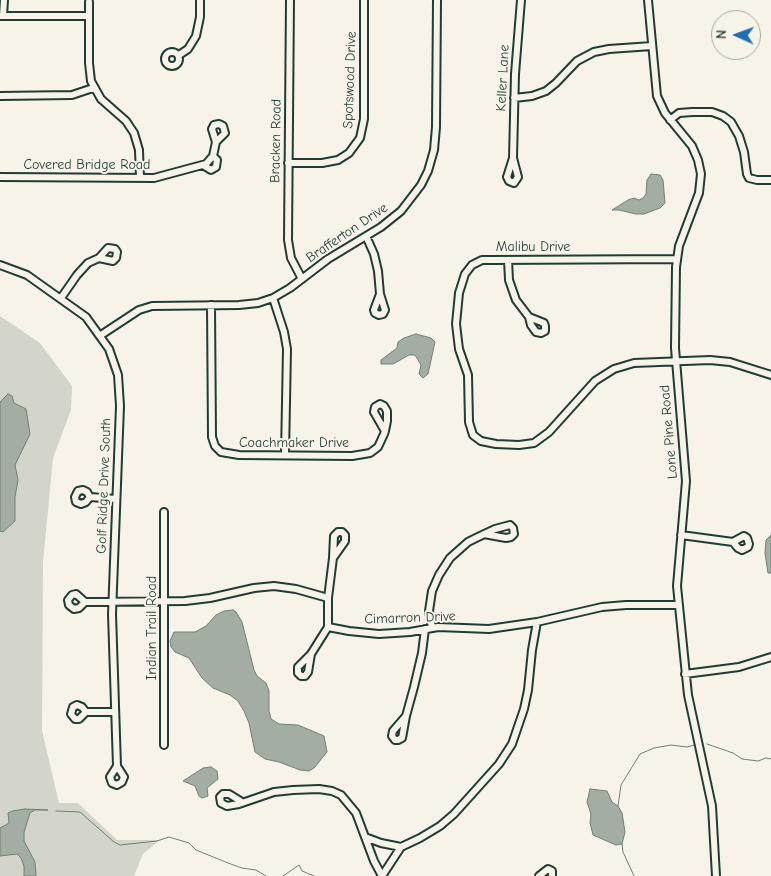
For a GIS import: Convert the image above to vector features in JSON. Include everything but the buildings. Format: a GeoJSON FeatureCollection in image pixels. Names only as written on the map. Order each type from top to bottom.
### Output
{"type":"FeatureCollection","features":[{"type":"Feature","properties":{"kind":"street"},"geometry":{"type":"LineString","coordinates":[[4,0],[2,16],[89,16]]}},
{"type":"Feature","properties":{"kind":"street"},"geometry":{"type":"LineString","coordinates":[[179,55],[188,49],[196,36],[200,17],[200,0]]}},
{"type":"Feature","properties":{"kind":"street","name":"Bracken Road"},"geometry":{"type":"LineString","coordinates":[[290,0],[289,249],[294,266],[302,279]]}},
{"type":"Feature","properties":{"kind":"street","name":"Spotswood Drive"},"geometry":{"type":"LineString","coordinates":[[288,163],[322,163],[338,160],[349,153],[360,138],[364,119],[364,0]]}},
{"type":"Feature","properties":{"kind":"street","name":"Brafferton Drive"},"geometry":{"type":"LineString","coordinates":[[101,335],[147,307],[157,305],[247,305],[273,298],[328,259],[397,216],[410,202],[421,185],[434,150],[436,127],[437,0]]}},
{"type":"Feature","properties":{"kind":"street","name":"Keller Lane"},"geometry":{"type":"LineString","coordinates":[[513,158],[514,98],[521,0]]}},
{"type":"Feature","properties":{"kind":"street","name":"Lone Pine Road"},"geometry":{"type":"LineString","coordinates":[[648,0],[658,96],[665,113],[692,146],[698,160],[700,174],[699,193],[681,241],[677,259],[675,307],[676,361],[686,470],[686,494],[677,576],[685,674],[690,706],[712,806],[716,876]]}},
{"type":"Feature","properties":{"kind":"street"},"geometry":{"type":"LineString","coordinates":[[89,1],[89,73],[93,88],[134,133],[139,150],[140,178]]}},
{"type":"Feature","properties":{"kind":"street"},"geometry":{"type":"LineString","coordinates":[[514,98],[532,96],[546,91],[577,61],[594,52],[652,46]]}},
{"type":"Feature","properties":{"kind":"street"},"geometry":{"type":"LineString","coordinates":[[0,96],[72,95],[93,88]]}},
{"type":"Feature","properties":{"kind":"street"},"geometry":{"type":"LineString","coordinates":[[670,120],[679,113],[692,112],[712,112],[723,116],[730,122],[739,136],[744,152],[747,174],[750,178],[757,180],[771,180]]}},
{"type":"Feature","properties":{"kind":"street","name":"Covered Bridge Road"},"geometry":{"type":"LineString","coordinates":[[0,177],[140,178],[160,176],[203,165],[213,156],[216,142]]}},
{"type":"Feature","properties":{"kind":"street"},"geometry":{"type":"LineString","coordinates":[[366,236],[376,261],[380,294]]}},
{"type":"Feature","properties":{"kind":"street"},"geometry":{"type":"LineString","coordinates":[[61,298],[80,270],[88,263],[99,258]]}},
{"type":"Feature","properties":{"kind":"street","name":"Malibu Drive"},"geometry":{"type":"LineString","coordinates":[[676,361],[634,364],[614,369],[604,374],[584,391],[545,436],[534,443],[491,444],[478,439],[471,431],[468,422],[468,375],[457,338],[458,301],[464,277],[472,265],[486,260],[677,259]]}},
{"type":"Feature","properties":{"kind":"street"},"geometry":{"type":"LineString","coordinates":[[508,260],[509,280],[513,294],[529,318]]}},
{"type":"Feature","properties":{"kind":"street","name":"Golf Ridge Drive South"},"geometry":{"type":"LineString","coordinates":[[0,265],[26,275],[86,317],[101,335],[113,357],[119,381],[120,406],[112,601],[116,766]]}},
{"type":"Feature","properties":{"kind":"street"},"geometry":{"type":"LineString","coordinates":[[273,298],[287,348],[285,455]]}},
{"type":"Feature","properties":{"kind":"street","name":"Coachmaker Drive"},"geometry":{"type":"LineString","coordinates":[[211,305],[211,432],[215,446],[221,452],[228,455],[365,454],[378,447],[385,431]]}},
{"type":"Feature","properties":{"kind":"street"},"geometry":{"type":"LineString","coordinates":[[676,361],[710,360],[725,362],[771,375]]}},
{"type":"Feature","properties":{"kind":"street"},"geometry":{"type":"LineString","coordinates":[[90,497],[116,499]]}},
{"type":"Feature","properties":{"kind":"street","name":"Indian Trail Road"},"geometry":{"type":"LineString","coordinates":[[164,512],[164,745]]}},
{"type":"Feature","properties":{"kind":"street"},"geometry":{"type":"LineString","coordinates":[[406,716],[428,628],[432,591],[439,575],[450,558],[468,542],[484,534]]}},
{"type":"Feature","properties":{"kind":"street"},"geometry":{"type":"LineString","coordinates":[[681,535],[733,542]]}},
{"type":"Feature","properties":{"kind":"street"},"geometry":{"type":"LineString","coordinates":[[311,654],[328,626],[328,598],[333,558]]}},
{"type":"Feature","properties":{"kind":"street"},"geometry":{"type":"LineString","coordinates":[[85,602],[198,600],[254,588],[274,586],[296,589],[328,598]]}},
{"type":"Feature","properties":{"kind":"street","name":"Cimarron Drive"},"geometry":{"type":"LineString","coordinates":[[328,626],[349,631],[378,634],[443,627],[481,629],[537,622],[602,607],[678,605]]}},
{"type":"Feature","properties":{"kind":"street"},"geometry":{"type":"LineString","coordinates":[[242,802],[282,791],[312,789],[332,791],[345,798],[353,808],[382,876],[401,847],[429,833],[454,814],[508,752],[526,700],[537,622]]}},
{"type":"Feature","properties":{"kind":"street"},"geometry":{"type":"LineString","coordinates":[[685,674],[739,667],[771,657]]}},
{"type":"Feature","properties":{"kind":"street"},"geometry":{"type":"LineString","coordinates":[[86,712],[115,712]]}},
{"type":"Feature","properties":{"kind":"street"},"geometry":{"type":"LineString","coordinates":[[365,837],[401,847]]}},
{"type":"Feature","properties":{"kind":"street"},"geometry":{"type":"LineString","coordinates":[[539,876],[548,868],[552,871],[552,876]]}},
{"type":"Feature","properties":{"kind":"shaded area"},"geometry":{"type":"Polygon","coordinates":[[[651,174],[660,175],[663,180],[665,203],[660,208],[644,214],[612,210],[628,200],[643,198],[646,194],[647,180],[651,174]]]}},
{"type":"Feature","properties":{"kind":"shaded area"},"geometry":{"type":"Polygon","coordinates":[[[0,316],[40,343],[72,386],[71,410],[53,458],[43,562],[42,731],[59,803],[78,803],[117,840],[160,840],[143,854],[134,876],[0,876],[0,316]]]}},
{"type":"Feature","properties":{"kind":"shaded area"},"geometry":{"type":"Polygon","coordinates":[[[416,334],[431,338],[435,342],[428,374],[423,378],[419,374],[421,365],[415,355],[409,355],[393,364],[381,364],[381,360],[397,348],[398,342],[416,334]]]}},
{"type":"Feature","properties":{"kind":"shaded area"},"geometry":{"type":"Polygon","coordinates":[[[8,394],[12,396],[14,403],[26,409],[30,434],[15,465],[18,480],[15,497],[15,521],[3,532],[0,531],[0,402],[8,394]]]}},
{"type":"Feature","properties":{"kind":"shaded area"},"geometry":{"type":"Polygon","coordinates":[[[771,535],[771,573],[768,573],[765,553],[766,540],[771,535]]]}},
{"type":"Feature","properties":{"kind":"shaded area"},"geometry":{"type":"Polygon","coordinates":[[[233,610],[242,622],[254,670],[257,676],[266,683],[269,691],[271,719],[279,724],[298,725],[324,736],[327,752],[314,768],[309,771],[265,759],[255,752],[249,723],[238,701],[230,695],[213,688],[202,678],[189,658],[175,652],[171,647],[170,641],[174,632],[195,632],[206,626],[216,615],[224,611],[233,610]]]}},
{"type":"Feature","properties":{"kind":"shaded area"},"geometry":{"type":"Polygon","coordinates":[[[211,767],[217,771],[218,779],[207,788],[208,796],[202,798],[199,796],[195,786],[183,781],[203,768],[211,767]]]}},
{"type":"Feature","properties":{"kind":"shaded area"},"geometry":{"type":"Polygon","coordinates":[[[590,789],[607,791],[612,802],[618,806],[622,813],[625,832],[622,844],[616,845],[593,835],[590,823],[591,814],[587,802],[590,789]]]}},
{"type":"Feature","properties":{"kind":"shaded area"},"geometry":{"type":"Polygon","coordinates":[[[25,809],[48,810],[35,810],[30,813],[24,832],[24,841],[35,862],[36,876],[24,876],[24,866],[17,854],[0,856],[0,828],[9,823],[8,813],[25,809]]]}},
{"type":"Feature","properties":{"kind":"waterway"},"geometry":{"type":"LineString","coordinates":[[707,744],[733,753],[742,759],[758,761],[766,758],[771,759]]}},
{"type":"Feature","properties":{"kind":"waterway"},"geometry":{"type":"LineString","coordinates":[[618,806],[621,785],[640,754],[654,748],[671,745],[687,747],[695,745]]}},
{"type":"Feature","properties":{"kind":"waterway"},"geometry":{"type":"LineString","coordinates":[[56,811],[80,812],[114,842],[120,845],[157,841],[169,837],[189,843],[196,850],[228,863],[256,870],[266,876]]}},
{"type":"Feature","properties":{"kind":"waterway"},"geometry":{"type":"LineString","coordinates":[[622,844],[623,852],[634,876]]}},
{"type":"Feature","properties":{"kind":"waterway"},"geometry":{"type":"LineString","coordinates":[[283,876],[299,865],[302,871],[314,876]]}}]}
